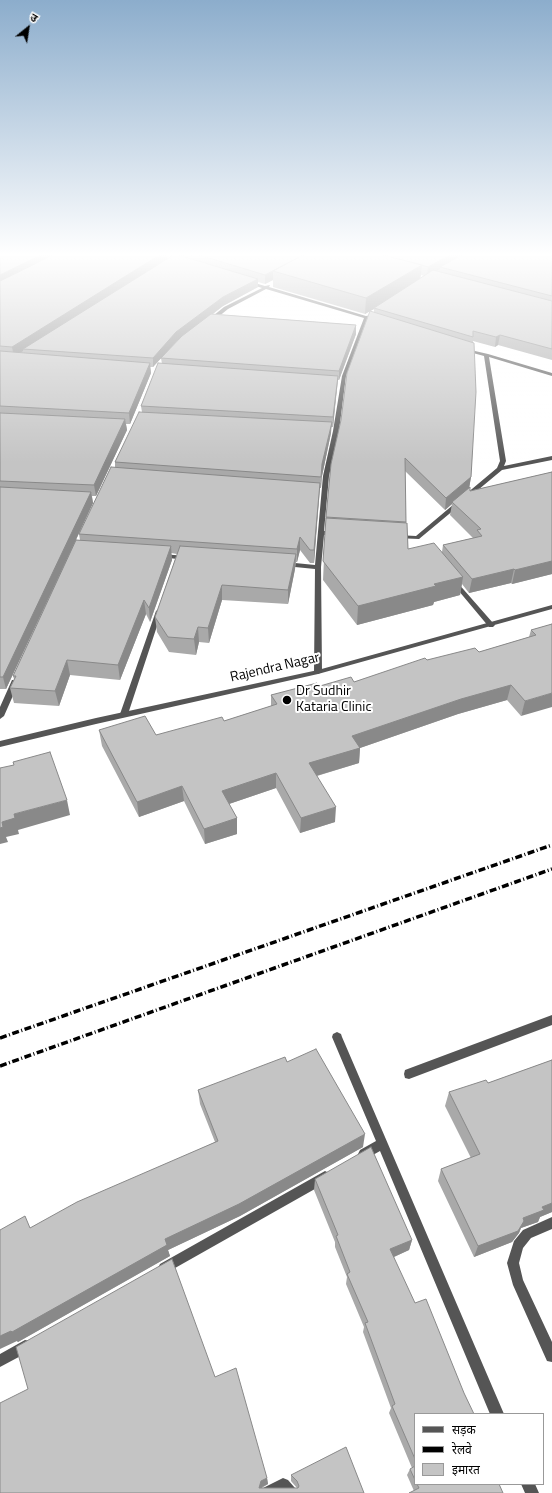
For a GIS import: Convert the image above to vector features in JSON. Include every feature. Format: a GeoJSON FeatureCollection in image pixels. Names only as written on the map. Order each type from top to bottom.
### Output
{"type":"FeatureCollection","features":[{"type":"Feature","properties":{"kind":"street"},"geometry":{"type":"LineString","coordinates":[[318,672],[318,567],[326,476],[336,431],[342,384],[364,324]]}},
{"type":"Feature","properties":{"kind":"street"},"geometry":{"type":"LineString","coordinates":[[353,331],[360,332]]}},
{"type":"Feature","properties":{"kind":"street"},"geometry":{"type":"LineString","coordinates":[[456,346],[552,375]]}},
{"type":"Feature","properties":{"kind":"street"},"geometry":{"type":"LineString","coordinates":[[486,356],[503,461],[500,469]]}},
{"type":"Feature","properties":{"kind":"street"},"geometry":{"type":"LineString","coordinates":[[334,383],[342,384]]}},
{"type":"Feature","properties":{"kind":"street"},"geometry":{"type":"LineString","coordinates":[[328,430],[336,431]]}},
{"type":"Feature","properties":{"kind":"street"},"geometry":{"type":"LineString","coordinates":[[393,537],[416,538],[500,469],[552,458]]}},
{"type":"Feature","properties":{"kind":"street"},"geometry":{"type":"LineString","coordinates":[[317,492],[324,492]]}},
{"type":"Feature","properties":{"kind":"street"},"geometry":{"type":"LineString","coordinates":[[321,532],[345,534]]}},
{"type":"Feature","properties":{"kind":"street"},"geometry":{"type":"LineString","coordinates":[[416,538],[422,544]]}},
{"type":"Feature","properties":{"kind":"street"},"geometry":{"type":"LineString","coordinates":[[154,555],[193,558]]}},
{"type":"Feature","properties":{"kind":"street"},"geometry":{"type":"LineString","coordinates":[[175,564],[178,557]]}},
{"type":"Feature","properties":{"kind":"street"},"geometry":{"type":"LineString","coordinates":[[279,564],[318,567]]}},
{"type":"Feature","properties":{"kind":"street"},"geometry":{"type":"LineString","coordinates":[[451,579],[491,625]]}},
{"type":"Feature","properties":{"kind":"street"},"geometry":{"type":"LineString","coordinates":[[124,714],[162,602]]}},
{"type":"Feature","properties":{"kind":"street","name":"Rajendra Nagar"},"geometry":{"type":"LineString","coordinates":[[0,744],[124,714],[318,672],[491,625],[552,606]]}},
{"type":"Feature","properties":{"kind":"street"},"geometry":{"type":"LineString","coordinates":[[0,716],[19,673]]}},
{"type":"Feature","properties":{"kind":"street"},"geometry":{"type":"LineString","coordinates":[[409,1074],[552,1020]]}},
{"type":"Feature","properties":{"kind":"street"},"geometry":{"type":"LineString","coordinates":[[337,1037],[497,1413]]}},
{"type":"Feature","properties":{"kind":"street"},"geometry":{"type":"LineString","coordinates":[[355,1160],[382,1144]]}},
{"type":"Feature","properties":{"kind":"street"},"geometry":{"type":"LineString","coordinates":[[153,1274],[334,1171]]}},
{"type":"Feature","properties":{"kind":"street"},"geometry":{"type":"LineString","coordinates":[[552,1223],[527,1234],[518,1245],[513,1263],[517,1282],[552,1356]]}},
{"type":"Feature","properties":{"kind":"street"},"geometry":{"type":"LineString","coordinates":[[0,1361],[35,1341]]}},
{"type":"Feature","properties":{"kind":"street"},"geometry":{"type":"LineString","coordinates":[[268,1493],[284,1485],[290,1493]]}},
{"type":"Feature","properties":{"kind":"building"},"geometry":{"type":"Polygon","coordinates":[[[0,324],[49,324],[12,347],[0,346],[0,324]]]}},
{"type":"Feature","properties":{"kind":"building"},"geometry":{"type":"Polygon","coordinates":[[[64,324],[187,324],[176,332],[153,358],[23,349],[64,324]]]}},
{"type":"Feature","properties":{"kind":"building"},"geometry":{"type":"Polygon","coordinates":[[[198,324],[356,325],[339,371],[161,358],[182,336],[198,324]]]}},
{"type":"Feature","properties":{"kind":"building"},"geometry":{"type":"Polygon","coordinates":[[[365,324],[411,324],[474,343],[476,392],[471,477],[446,498],[405,458],[406,522],[326,517],[331,464],[341,420],[347,373],[365,324]]]}},
{"type":"Feature","properties":{"kind":"building"},"geometry":{"type":"Polygon","coordinates":[[[428,324],[552,324],[552,349],[500,335],[496,337],[473,331],[473,337],[428,324]]]}},
{"type":"Feature","properties":{"kind":"building"},"geometry":{"type":"Polygon","coordinates":[[[0,351],[150,363],[129,413],[0,406],[0,351]]]}},
{"type":"Feature","properties":{"kind":"building"},"geometry":{"type":"Polygon","coordinates":[[[158,363],[338,376],[333,417],[141,406],[158,363]]]}},
{"type":"Feature","properties":{"kind":"building"},"geometry":{"type":"Polygon","coordinates":[[[139,412],[332,422],[322,464],[321,477],[115,462],[139,412]]]}},
{"type":"Feature","properties":{"kind":"building"},"geometry":{"type":"Polygon","coordinates":[[[0,413],[125,419],[94,485],[0,481],[0,413]]]}},
{"type":"Feature","properties":{"kind":"building"},"geometry":{"type":"Polygon","coordinates":[[[111,467],[320,483],[314,550],[310,550],[300,537],[297,549],[79,534],[111,467]]]}},
{"type":"Feature","properties":{"kind":"building"},"geometry":{"type":"Polygon","coordinates":[[[552,472],[552,561],[472,579],[443,545],[482,536],[477,530],[481,529],[452,502],[470,487],[470,491],[552,472]]]}},
{"type":"Feature","properties":{"kind":"building"},"geometry":{"type":"Polygon","coordinates":[[[0,487],[91,492],[3,677],[0,677],[0,487]]]}},
{"type":"Feature","properties":{"kind":"building"},"geometry":{"type":"Polygon","coordinates":[[[326,518],[407,523],[408,549],[434,543],[463,577],[434,584],[436,586],[358,606],[323,561],[326,518]]]}},
{"type":"Feature","properties":{"kind":"building"},"geometry":{"type":"Polygon","coordinates":[[[76,540],[171,546],[149,608],[144,600],[118,665],[67,660],[55,691],[10,688],[16,676],[13,676],[76,540]]]}},
{"type":"Feature","properties":{"kind":"building"},"geometry":{"type":"Polygon","coordinates":[[[180,546],[296,554],[288,590],[222,585],[208,628],[198,627],[194,639],[168,637],[155,617],[180,546]]]}},
{"type":"Feature","properties":{"kind":"building"},"geometry":{"type":"Polygon","coordinates":[[[552,624],[552,693],[525,701],[511,685],[461,699],[352,736],[360,748],[309,763],[336,807],[301,818],[276,773],[222,791],[237,818],[204,829],[182,786],[137,802],[99,730],[145,716],[156,735],[222,717],[224,721],[277,704],[271,695],[317,683],[320,686],[351,677],[354,682],[425,658],[427,660],[475,648],[479,652],[536,635],[531,630],[552,624]]]}},
{"type":"Feature","properties":{"kind":"building"},"geometry":{"type":"Polygon","coordinates":[[[50,752],[67,800],[14,814],[15,818],[2,822],[3,827],[0,828],[0,768],[14,765],[13,762],[50,752]]]}},
{"type":"Feature","properties":{"kind":"building"},"geometry":{"type":"Polygon","coordinates":[[[316,1049],[365,1134],[239,1204],[165,1239],[167,1245],[12,1332],[11,1331],[0,1336],[0,1230],[25,1216],[30,1228],[77,1202],[218,1141],[198,1090],[285,1057],[287,1062],[316,1049]]]}},
{"type":"Feature","properties":{"kind":"building"},"geometry":{"type":"Polygon","coordinates":[[[552,1060],[552,1203],[542,1207],[544,1210],[523,1218],[524,1221],[518,1231],[478,1246],[441,1169],[480,1154],[449,1092],[486,1080],[488,1083],[552,1060]]]}},
{"type":"Feature","properties":{"kind":"building"},"geometry":{"type":"Polygon","coordinates":[[[371,1147],[412,1240],[390,1249],[415,1303],[426,1299],[474,1413],[414,1413],[414,1457],[392,1406],[395,1404],[365,1323],[368,1322],[347,1274],[350,1272],[336,1236],[338,1235],[315,1179],[371,1147]]]}},
{"type":"Feature","properties":{"kind":"building"},"geometry":{"type":"Polygon","coordinates":[[[172,1259],[215,1377],[236,1368],[267,1478],[261,1481],[259,1488],[298,1488],[299,1486],[297,1481],[291,1475],[346,1447],[364,1493],[0,1493],[0,1403],[28,1389],[16,1347],[172,1259]]]}},
{"type":"Feature","properties":{"kind":"building"},"geometry":{"type":"Polygon","coordinates":[[[414,1467],[414,1478],[410,1469],[414,1467]]]}},
{"type":"Feature","properties":{"kind":"building"},"geometry":{"type":"Polygon","coordinates":[[[418,1485],[499,1485],[503,1493],[409,1493],[419,1488],[418,1485]]]}},
{"type":"Feature","properties":{"kind":"railway"},"geometry":{"type":"LineString","coordinates":[[0,1038],[552,845]]}},
{"type":"Feature","properties":{"kind":"railway"},"geometry":{"type":"LineString","coordinates":[[0,1066],[552,869]]}},
{"type":"Feature","properties":{"kind":"place","name":"Dr Sudhir Kataria Clinic"},"geometry":{"type":"Point","coordinates":[287,700]}}]}
